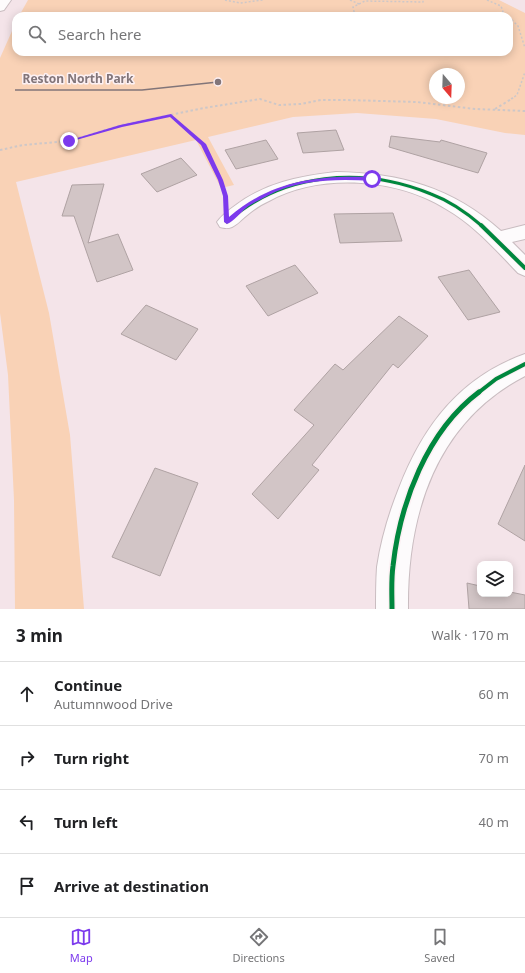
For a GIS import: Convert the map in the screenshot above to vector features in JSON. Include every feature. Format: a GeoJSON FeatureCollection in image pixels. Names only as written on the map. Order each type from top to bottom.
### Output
{"type":"FeatureCollection","features":[{"type":"Feature","properties":{"kind":"street"},"geometry":{"type":"LineString","coordinates":[[0,8],[5,0]]}},
{"type":"Feature","properties":{"kind":"street"},"geometry":{"type":"LineString","coordinates":[[227,222],[245,206],[267,194],[291,185],[316,180],[341,178],[372,179],[398,183],[431,194],[451,204],[476,220],[498,238],[525,268]]}},
{"type":"Feature","properties":{"kind":"street"},"geometry":{"type":"LineString","coordinates":[[498,238],[525,232]]}},
{"type":"Feature","properties":{"kind":"street"},"geometry":{"type":"LineString","coordinates":[[392,609],[393,567],[404,514],[410,494],[429,451],[454,415],[480,389],[507,371],[525,364]]}},
{"type":"Feature","properties":{"kind":"path"},"geometry":{"type":"LineString","coordinates":[[225,0],[240,3],[263,0]]}},
{"type":"Feature","properties":{"kind":"path"},"geometry":{"type":"LineString","coordinates":[[350,0],[360,4]]}},
{"type":"Feature","properties":{"kind":"path"},"geometry":{"type":"LineString","coordinates":[[354,12],[353,7],[365,1],[423,2],[423,0]]}},
{"type":"Feature","properties":{"kind":"path"},"geometry":{"type":"LineString","coordinates":[[487,0],[501,6],[502,12]]}},
{"type":"Feature","properties":{"kind":"path"},"geometry":{"type":"LineString","coordinates":[[513,21],[518,26],[525,48]]}},
{"type":"Feature","properties":{"kind":"path"},"geometry":{"type":"LineString","coordinates":[[495,109],[517,95],[525,72]]}},
{"type":"Feature","properties":{"kind":"path"},"geometry":{"type":"LineString","coordinates":[[0,150],[23,145],[69,141],[122,126],[204,108],[260,99],[279,104],[301,104],[321,100],[417,102],[475,109],[525,112]]}},
{"type":"Feature","properties":{"kind":"path"},"geometry":{"type":"LineString","coordinates":[[171,116],[203,144],[224,190],[227,222]]}},
{"type":"Feature","properties":{"kind":"shaded area"},"geometry":{"type":"Polygon","coordinates":[[[28,0],[499,0],[525,13],[525,135],[505,133],[436,119],[357,113],[293,117],[208,137],[234,185],[221,188],[196,140],[16,182],[49,313],[70,435],[84,609],[15,609],[14,500],[8,375],[0,313],[0,58],[12,31],[12,56],[513,56],[513,12],[21,12],[28,0]]]}},
{"type":"Feature","properties":{"kind":"building"},"geometry":{"type":"Polygon","coordinates":[[[336,130],[344,150],[303,153],[297,133],[336,130]]]}},
{"type":"Feature","properties":{"kind":"building"},"geometry":{"type":"Polygon","coordinates":[[[391,136],[440,142],[441,140],[487,153],[478,173],[389,147],[391,136]]]}},
{"type":"Feature","properties":{"kind":"building"},"geometry":{"type":"Polygon","coordinates":[[[266,140],[278,159],[236,169],[225,150],[266,140]]]}},
{"type":"Feature","properties":{"kind":"building"},"geometry":{"type":"Polygon","coordinates":[[[181,158],[197,175],[157,192],[141,174],[181,158]]]}},
{"type":"Feature","properties":{"kind":"building"},"geometry":{"type":"Polygon","coordinates":[[[104,184],[88,243],[118,234],[133,270],[97,282],[74,216],[62,216],[72,185],[104,184]]]}},
{"type":"Feature","properties":{"kind":"building"},"geometry":{"type":"Polygon","coordinates":[[[393,213],[402,241],[340,243],[334,214],[393,213]]]}},
{"type":"Feature","properties":{"kind":"building"},"geometry":{"type":"Polygon","coordinates":[[[295,265],[318,293],[268,316],[246,286],[295,265]]]}},
{"type":"Feature","properties":{"kind":"building"},"geometry":{"type":"Polygon","coordinates":[[[469,270],[500,312],[468,320],[438,277],[469,270]]]}},
{"type":"Feature","properties":{"kind":"building"},"geometry":{"type":"Polygon","coordinates":[[[146,305],[198,329],[176,360],[121,334],[146,305]]]}},
{"type":"Feature","properties":{"kind":"building"},"geometry":{"type":"Polygon","coordinates":[[[399,316],[428,336],[398,368],[393,364],[312,465],[319,470],[278,519],[252,494],[314,425],[294,410],[335,364],[343,370],[399,316]]]}},
{"type":"Feature","properties":{"kind":"building"},"geometry":{"type":"Polygon","coordinates":[[[525,465],[525,541],[498,524],[525,465]]]}},
{"type":"Feature","properties":{"kind":"building"},"geometry":{"type":"Polygon","coordinates":[[[155,468],[198,483],[160,576],[112,557],[155,468]]]}},
{"type":"Feature","properties":{"kind":"building"},"geometry":{"type":"Polygon","coordinates":[[[467,583],[477,585],[477,597],[513,597],[513,593],[525,595],[525,609],[469,609],[467,583]]]}},
{"type":"Feature","properties":{"kind":"cycle path"},"geometry":{"type":"LineString","coordinates":[[227,222],[241,210],[267,194],[288,186],[311,180],[361,178],[385,181],[409,186],[432,194],[452,204],[473,218],[525,268]]}},
{"type":"Feature","properties":{"kind":"cycle path"},"geometry":{"type":"LineString","coordinates":[[392,609],[393,566],[399,535],[407,504],[418,474],[432,446],[450,420],[471,398],[496,379],[525,364]]}},
{"type":"Feature","properties":{"kind":"place","name":"Reston North Park"},"geometry":{"type":"Point","coordinates":[218,82]}},
{"type":"Feature","properties":{"kind":"route"},"geometry":{"type":"LineString","coordinates":[[69,141],[122,126],[171,116],[197,137],[203,144],[220,180],[225,196],[227,222],[245,206],[267,194],[291,185],[316,180],[341,178],[372,179]]}}]}
